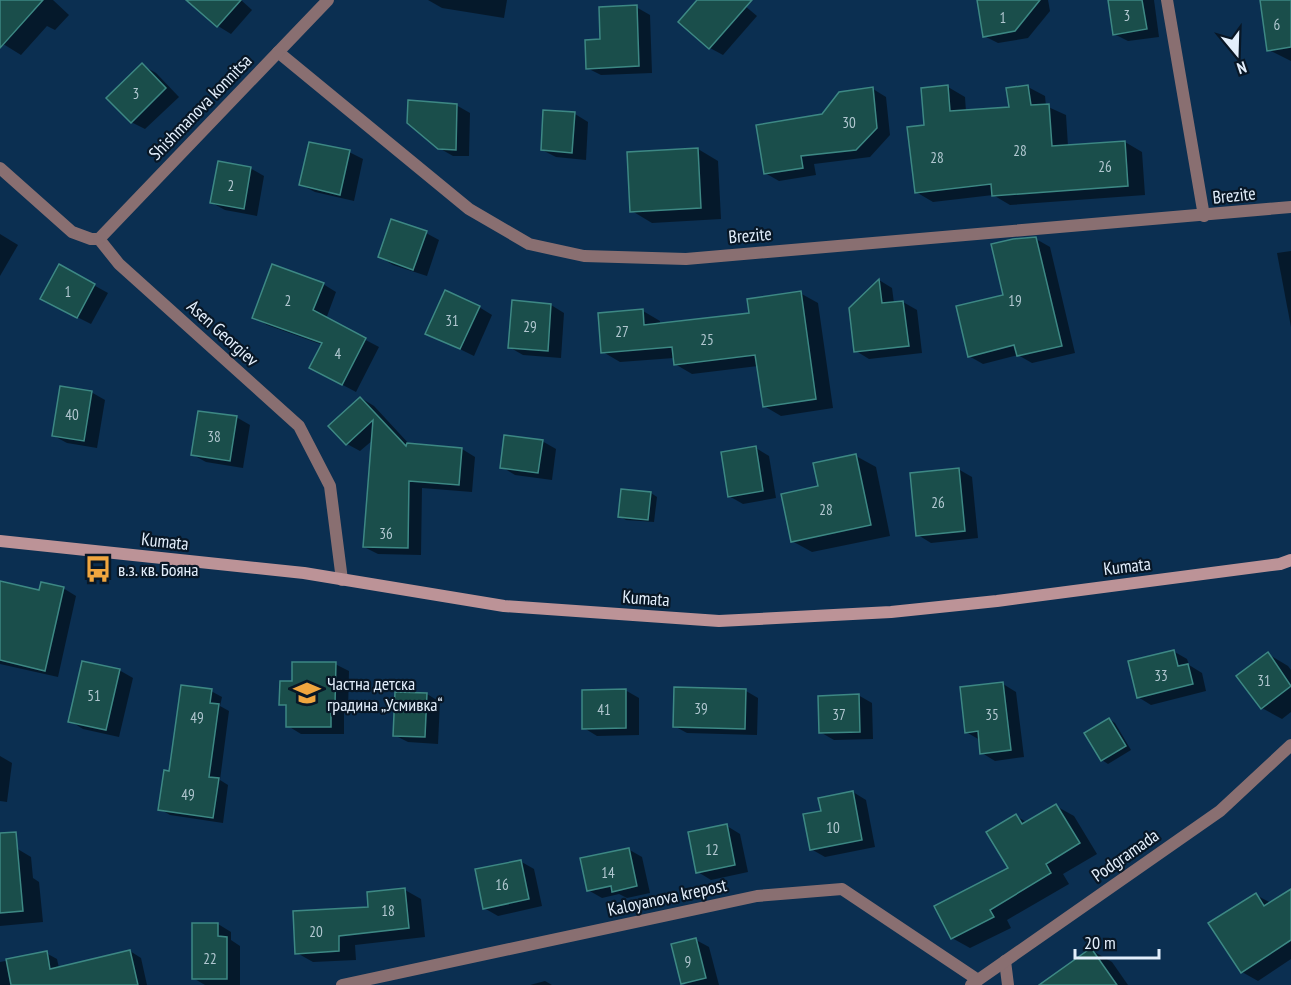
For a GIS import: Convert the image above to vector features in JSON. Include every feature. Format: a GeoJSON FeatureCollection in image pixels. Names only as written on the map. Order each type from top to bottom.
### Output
{"type":"FeatureCollection","features":[{"type":"Feature","properties":{"kind":"main road","name":"Kumata"},"geometry":{"type":"LineString","coordinates":[[0,541],[304,573],[504,606],[719,621],[891,612],[1240,569],[1291,560]]}},
{"type":"Feature","properties":{"kind":"street","name":"Shishmanova konnitsa"},"geometry":{"type":"LineString","coordinates":[[99,239],[328,0]]}},
{"type":"Feature","properties":{"kind":"street"},"geometry":{"type":"LineString","coordinates":[[1167,0],[1204,216]]}},
{"type":"Feature","properties":{"kind":"street","name":"Brezite"},"geometry":{"type":"LineString","coordinates":[[278,52],[469,209],[530,244],[584,256],[686,259],[1291,207]]}},
{"type":"Feature","properties":{"kind":"street"},"geometry":{"type":"LineString","coordinates":[[0,168],[72,232],[91,239],[99,239]]}},
{"type":"Feature","properties":{"kind":"street","name":"Asen Georgiev"},"geometry":{"type":"LineString","coordinates":[[99,239],[119,264],[299,426],[330,486],[342,580]]}},
{"type":"Feature","properties":{"kind":"street","name":"Podgramada"},"geometry":{"type":"LineString","coordinates":[[974,983],[1220,811],[1291,745]]}},
{"type":"Feature","properties":{"kind":"street","name":"Kaloyanova krepost"},"geometry":{"type":"LineString","coordinates":[[342,985],[757,896],[842,889],[974,983]]}},
{"type":"Feature","properties":{"kind":"street"},"geometry":{"type":"LineString","coordinates":[[1005,961],[1008,985]]}},
{"type":"Feature","properties":{"kind":"building"},"geometry":{"type":"Polygon","coordinates":[[[0,0],[43,0],[0,48],[0,0]]]}},
{"type":"Feature","properties":{"kind":"building"},"geometry":{"type":"Polygon","coordinates":[[[186,0],[241,0],[217,27],[186,0]]]}},
{"type":"Feature","properties":{"kind":"building"},"geometry":{"type":"Polygon","coordinates":[[[697,0],[752,0],[709,49],[678,22],[697,0]]]}},
{"type":"Feature","properties":{"kind":"building"},"geometry":{"type":"Polygon","coordinates":[[[977,0],[1040,0],[1015,31],[983,37],[977,0]]]}},
{"type":"Feature","properties":{"kind":"building"},"geometry":{"type":"Polygon","coordinates":[[[1108,0],[1142,0],[1147,29],[1113,35],[1108,0]]]}},
{"type":"Feature","properties":{"kind":"building"},"geometry":{"type":"Polygon","coordinates":[[[1260,0],[1291,0],[1291,47],[1267,51],[1260,0]]]}},
{"type":"Feature","properties":{"kind":"building"},"geometry":{"type":"Polygon","coordinates":[[[637,5],[639,66],[586,69],[585,40],[600,39],[599,7],[637,5]]]}},
{"type":"Feature","properties":{"kind":"building"},"geometry":{"type":"Polygon","coordinates":[[[142,63],[166,88],[131,123],[106,98],[142,63]]]}},
{"type":"Feature","properties":{"kind":"building"},"geometry":{"type":"Polygon","coordinates":[[[948,85],[950,111],[1009,107],[1006,88],[1028,85],[1031,105],[1049,104],[1052,146],[1125,141],[1128,186],[992,196],[991,184],[915,193],[907,127],[924,125],[921,88],[948,85]]]}},
{"type":"Feature","properties":{"kind":"building"},"geometry":{"type":"Polygon","coordinates":[[[873,87],[877,128],[856,150],[801,156],[803,168],[764,174],[756,125],[822,114],[839,92],[873,87]]]}},
{"type":"Feature","properties":{"kind":"building"},"geometry":{"type":"Polygon","coordinates":[[[408,100],[457,104],[456,150],[438,149],[407,123],[408,100]]]}},
{"type":"Feature","properties":{"kind":"building"},"geometry":{"type":"Polygon","coordinates":[[[543,110],[575,112],[572,153],[541,150],[543,110]]]}},
{"type":"Feature","properties":{"kind":"building"},"geometry":{"type":"Polygon","coordinates":[[[309,142],[350,150],[340,195],[299,185],[309,142]]]}},
{"type":"Feature","properties":{"kind":"building"},"geometry":{"type":"Polygon","coordinates":[[[698,148],[701,208],[630,212],[627,152],[698,148]]]}},
{"type":"Feature","properties":{"kind":"building"},"geometry":{"type":"Polygon","coordinates":[[[218,161],[251,167],[244,209],[210,203],[218,161]]]}},
{"type":"Feature","properties":{"kind":"building"},"geometry":{"type":"Polygon","coordinates":[[[391,219],[427,231],[413,270],[378,257],[391,219]]]}},
{"type":"Feature","properties":{"kind":"building"},"geometry":{"type":"Polygon","coordinates":[[[1036,237],[1062,346],[1017,356],[1014,345],[968,357],[956,306],[1003,295],[991,244],[1036,237]]]}},
{"type":"Feature","properties":{"kind":"building"},"geometry":{"type":"Polygon","coordinates":[[[59,264],[95,284],[77,318],[40,299],[59,264]]]}},
{"type":"Feature","properties":{"kind":"building"},"geometry":{"type":"Polygon","coordinates":[[[272,264],[324,283],[313,310],[366,338],[342,385],[309,368],[322,343],[252,318],[272,264]]]}},
{"type":"Feature","properties":{"kind":"building"},"geometry":{"type":"Polygon","coordinates":[[[879,279],[882,303],[903,301],[909,346],[854,352],[849,308],[879,279]]]}},
{"type":"Feature","properties":{"kind":"building"},"geometry":{"type":"Polygon","coordinates":[[[445,290],[480,306],[460,349],[425,334],[445,290]]]}},
{"type":"Feature","properties":{"kind":"building"},"geometry":{"type":"Polygon","coordinates":[[[801,291],[816,399],[763,407],[755,355],[674,365],[672,347],[601,353],[598,313],[643,309],[644,325],[749,313],[747,299],[801,291]]]}},
{"type":"Feature","properties":{"kind":"building"},"geometry":{"type":"Polygon","coordinates":[[[512,300],[551,304],[548,351],[508,348],[512,300]]]}},
{"type":"Feature","properties":{"kind":"building"},"geometry":{"type":"Polygon","coordinates":[[[60,386],[92,391],[84,441],[52,436],[60,386]]]}},
{"type":"Feature","properties":{"kind":"building"},"geometry":{"type":"Polygon","coordinates":[[[360,397],[406,446],[407,443],[462,448],[459,485],[409,481],[408,548],[363,547],[373,420],[346,445],[328,426],[360,397]]]}},
{"type":"Feature","properties":{"kind":"building"},"geometry":{"type":"Polygon","coordinates":[[[198,411],[237,416],[230,461],[191,455],[198,411]]]}},
{"type":"Feature","properties":{"kind":"building"},"geometry":{"type":"Polygon","coordinates":[[[504,435],[543,440],[538,473],[500,468],[504,435]]]}},
{"type":"Feature","properties":{"kind":"building"},"geometry":{"type":"Polygon","coordinates":[[[756,446],[763,491],[728,497],[721,452],[756,446]]]}},
{"type":"Feature","properties":{"kind":"building"},"geometry":{"type":"Polygon","coordinates":[[[856,454],[871,525],[791,542],[781,494],[818,486],[813,463],[856,454]]]}},
{"type":"Feature","properties":{"kind":"building"},"geometry":{"type":"Polygon","coordinates":[[[959,468],[965,531],[916,536],[910,473],[959,468]]]}},
{"type":"Feature","properties":{"kind":"building"},"geometry":{"type":"Polygon","coordinates":[[[621,489],[651,492],[648,520],[618,517],[621,489]]]}},
{"type":"Feature","properties":{"kind":"building"},"geometry":{"type":"Polygon","coordinates":[[[0,581],[39,590],[41,582],[64,587],[45,671],[0,660],[0,581]]]}},
{"type":"Feature","properties":{"kind":"building"},"geometry":{"type":"Polygon","coordinates":[[[1174,650],[1178,666],[1188,664],[1193,684],[1137,698],[1128,661],[1174,650]]]}},
{"type":"Feature","properties":{"kind":"building"},"geometry":{"type":"Polygon","coordinates":[[[1268,652],[1291,686],[1261,709],[1236,676],[1268,652]]]}},
{"type":"Feature","properties":{"kind":"building"},"geometry":{"type":"Polygon","coordinates":[[[82,661],[120,669],[106,730],[68,722],[82,661]]]}},
{"type":"Feature","properties":{"kind":"building","name":"Частна детска градина „Усмивка“"},"geometry":{"type":"Polygon","coordinates":[[[292,662],[336,662],[335,705],[331,705],[331,727],[286,727],[286,705],[279,705],[280,681],[292,681],[292,662]]]}},
{"type":"Feature","properties":{"kind":"building"},"geometry":{"type":"Polygon","coordinates":[[[1003,682],[1011,750],[980,754],[978,731],[965,733],[960,687],[1003,682]]]}},
{"type":"Feature","properties":{"kind":"building"},"geometry":{"type":"Polygon","coordinates":[[[181,685],[212,689],[210,703],[219,704],[209,777],[219,778],[213,818],[158,810],[164,770],[169,771],[181,685]]]}},
{"type":"Feature","properties":{"kind":"building"},"geometry":{"type":"Polygon","coordinates":[[[674,687],[746,689],[745,729],[673,727],[674,687]]]}},
{"type":"Feature","properties":{"kind":"building"},"geometry":{"type":"Polygon","coordinates":[[[626,689],[626,728],[582,729],[582,690],[626,689]]]}},
{"type":"Feature","properties":{"kind":"building"},"geometry":{"type":"Polygon","coordinates":[[[395,692],[427,693],[425,737],[393,736],[395,692]]]}},
{"type":"Feature","properties":{"kind":"building"},"geometry":{"type":"Polygon","coordinates":[[[859,694],[860,732],[819,733],[818,696],[859,694]]]}},
{"type":"Feature","properties":{"kind":"building"},"geometry":{"type":"Polygon","coordinates":[[[1109,718],[1126,746],[1101,761],[1084,733],[1109,718]]]}},
{"type":"Feature","properties":{"kind":"building"},"geometry":{"type":"Polygon","coordinates":[[[853,791],[862,840],[810,850],[803,814],[821,811],[818,798],[853,791]]]}},
{"type":"Feature","properties":{"kind":"building"},"geometry":{"type":"Polygon","coordinates":[[[1056,804],[1080,843],[1046,864],[1051,873],[990,910],[994,917],[951,939],[934,906],[1008,868],[986,832],[1016,814],[1022,824],[1056,804]]]}},
{"type":"Feature","properties":{"kind":"building"},"geometry":{"type":"Polygon","coordinates":[[[727,824],[735,865],[696,873],[688,832],[727,824]]]}},
{"type":"Feature","properties":{"kind":"building"},"geometry":{"type":"Polygon","coordinates":[[[16,832],[23,911],[0,913],[0,833],[16,832]]]}},
{"type":"Feature","properties":{"kind":"building"},"geometry":{"type":"Polygon","coordinates":[[[629,848],[637,886],[612,892],[611,886],[587,891],[580,858],[629,848]]]}},
{"type":"Feature","properties":{"kind":"building"},"geometry":{"type":"Polygon","coordinates":[[[521,860],[529,899],[483,909],[475,869],[521,860]]]}},
{"type":"Feature","properties":{"kind":"building"},"geometry":{"type":"Polygon","coordinates":[[[405,888],[409,928],[339,936],[339,951],[295,954],[293,911],[368,907],[367,892],[405,888]]]}},
{"type":"Feature","properties":{"kind":"building"},"geometry":{"type":"Polygon","coordinates":[[[1291,889],[1291,940],[1241,973],[1208,923],[1256,893],[1264,906],[1291,889]]]}},
{"type":"Feature","properties":{"kind":"building"},"geometry":{"type":"Polygon","coordinates":[[[192,923],[218,923],[218,936],[227,937],[227,979],[192,979],[192,923]]]}},
{"type":"Feature","properties":{"kind":"building"},"geometry":{"type":"Polygon","coordinates":[[[696,938],[706,978],[681,984],[671,944],[696,938]]]}},
{"type":"Feature","properties":{"kind":"building"},"geometry":{"type":"Polygon","coordinates":[[[1091,948],[1117,985],[1039,985],[1091,948]]]}},
{"type":"Feature","properties":{"kind":"building"},"geometry":{"type":"Polygon","coordinates":[[[130,950],[138,985],[11,985],[6,959],[47,951],[50,969],[130,950]]]}},
{"type":"Feature","properties":{"kind":"place","name":"в.з. кв. Бояна"},"geometry":{"type":"Point","coordinates":[98,569]}},
{"type":"Feature","properties":{"kind":"place","name":"Частна детска градина „Усмивка“"},"geometry":{"type":"Point","coordinates":[307,693]}}]}
